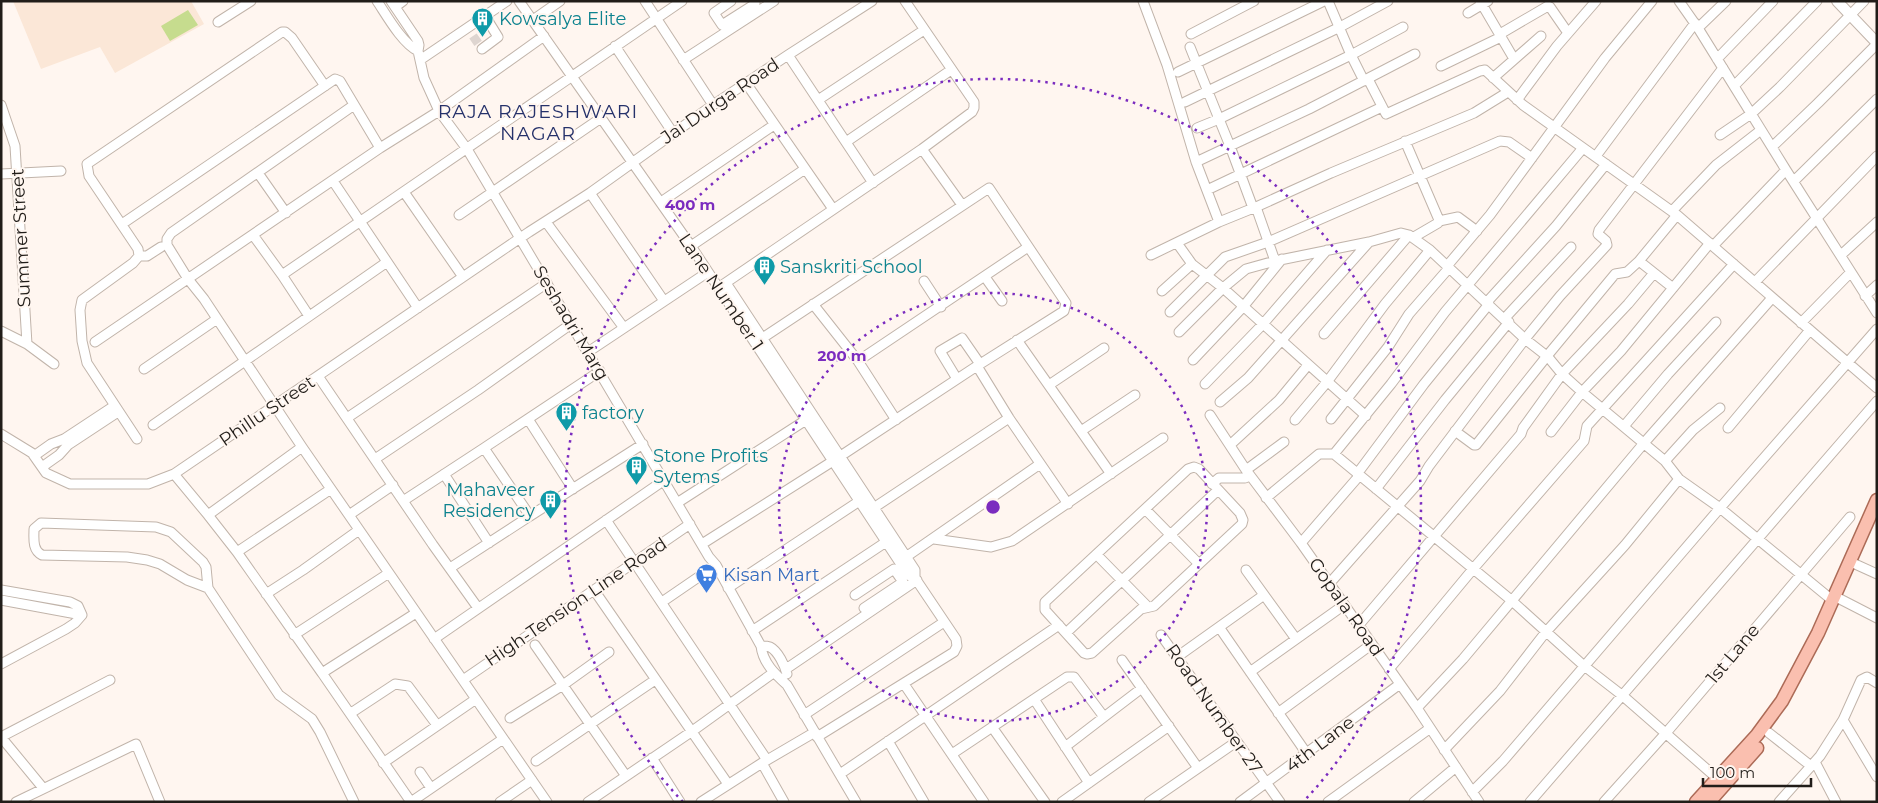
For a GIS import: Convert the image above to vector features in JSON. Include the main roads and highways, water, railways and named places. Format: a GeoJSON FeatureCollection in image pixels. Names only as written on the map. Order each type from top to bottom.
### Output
{"type":"FeatureCollection","features":[{"type":"Feature","properties":{"kind":"main road"},"geometry":{"type":"LineString","coordinates":[[1836,600],[1877,500]]}},
{"type":"Feature","properties":{"kind":"main road"},"geometry":{"type":"LineString","coordinates":[[1696,802],[1714,791],[1769,734],[1855,564],[1877,516]]}},
{"type":"Feature","properties":{"kind":"main road"},"geometry":{"type":"LineString","coordinates":[[1714,791],[1788,698]]}},
{"type":"Feature","properties":{"kind":"tunnel"},"geometry":{"type":"LineString","coordinates":[[473,36],[482,49]]}},
{"type":"Feature","properties":{"kind":"place","name":"Kowsalya Elite"},"geometry":{"type":"Point","coordinates":[483,38]}},
{"type":"Feature","properties":{"kind":"place","name":"Sanskriti School"},"geometry":{"type":"Point","coordinates":[764,286]}},
{"type":"Feature","properties":{"kind":"place","name":"factory"},"geometry":{"type":"Point","coordinates":[566,432]}},
{"type":"Feature","properties":{"kind":"place","name":"Stone Profits Sytems"},"geometry":{"type":"Point","coordinates":[637,485]}},
{"type":"Feature","properties":{"kind":"place","name":"Mahaveer Residency"},"geometry":{"type":"Point","coordinates":[551,519]}},
{"type":"Feature","properties":{"kind":"place","name":"Kisan Mart"},"geometry":{"type":"Point","coordinates":[707,594]}},
{"type":"Feature","properties":{"kind":"district","name":"RAJA RAJESHWARI NAGAR"},"geometry":{"type":"Point","coordinates":[538,122]}}]}
